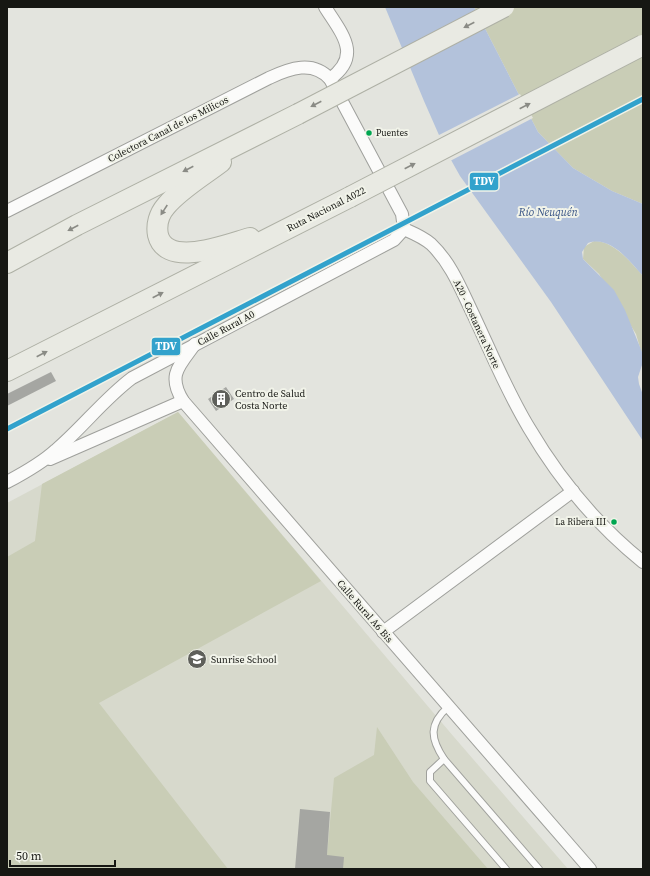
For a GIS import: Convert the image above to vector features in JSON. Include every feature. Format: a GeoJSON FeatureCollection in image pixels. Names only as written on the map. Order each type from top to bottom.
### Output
{"type":"FeatureCollection","features":[{"type":"Feature","properties":{"kind":"highway"},"geometry":{"type":"LineString","coordinates":[[7,263],[77,225],[298,114],[504,7]]}},
{"type":"Feature","properties":{"kind":"highway","name":"Ruta Nacional A022"},"geometry":{"type":"LineString","coordinates":[[7,371],[350,197],[643,45]]}},
{"type":"Feature","properties":{"kind":"highway"},"geometry":{"type":"LineString","coordinates":[[259,133],[168,204],[161,214],[158,222],[159,237],[167,249],[186,253],[286,229]]}},
{"type":"Feature","properties":{"kind":"street"},"geometry":{"type":"LineString","coordinates":[[325,7],[345,40],[348,53],[345,65],[330,79],[402,214],[404,229]]}},
{"type":"Feature","properties":{"kind":"street","name":"Colectora Canal de los Milicos"},"geometry":{"type":"LineString","coordinates":[[7,211],[282,72],[296,68],[312,67],[324,72],[330,79]]}},
{"type":"Feature","properties":{"kind":"street","name":"Calle Rural A0"},"geometry":{"type":"LineString","coordinates":[[7,482],[56,451],[118,388],[147,369],[394,240],[404,229]]}},
{"type":"Feature","properties":{"kind":"street","name":"A20 - Costanera Norte"},"geometry":{"type":"LineString","coordinates":[[404,229],[430,242],[448,264],[528,427],[557,472],[607,530],[643,562]]}},
{"type":"Feature","properties":{"kind":"street","name":"Calle Rural A6 Bis"},"geometry":{"type":"LineString","coordinates":[[195,344],[181,364],[174,380],[176,389],[183,401],[590,869]]}},
{"type":"Feature","properties":{"kind":"street","name":"Calle Rural A0"},"geometry":{"type":"LineString","coordinates":[[42,461],[75,449],[183,401]]}},
{"type":"Feature","properties":{"kind":"street"},"geometry":{"type":"LineString","coordinates":[[383,632],[573,491]]}},
{"type":"Feature","properties":{"kind":"lane"},"geometry":{"type":"LineString","coordinates":[[448,707],[435,722],[434,738],[437,748],[444,759],[539,869]]}},
{"type":"Feature","properties":{"kind":"lane"},"geometry":{"type":"LineString","coordinates":[[444,759],[430,772],[430,781],[506,869]]}},
{"type":"Feature","properties":{"kind":"shaded area","name":"Sunrise School"},"geometry":{"type":"Polygon","coordinates":[[[178,412],[568,869],[7,869],[7,503],[178,412]]]}},
{"type":"Feature","properties":{"kind":"green space"},"geometry":{"type":"Polygon","coordinates":[[[474,7],[643,7],[643,204],[612,191],[573,168],[538,132],[474,7]]]}},
{"type":"Feature","properties":{"kind":"green space"},"geometry":{"type":"Polygon","coordinates":[[[594,241],[602,242],[616,249],[628,259],[643,276],[643,358],[636,334],[599,274],[583,259],[584,247],[594,241]]]}},
{"type":"Feature","properties":{"kind":"green space"},"geometry":{"type":"Polygon","coordinates":[[[178,412],[321,581],[99,703],[228,869],[7,869],[7,557],[35,541],[42,484],[178,412]]]}},
{"type":"Feature","properties":{"kind":"green space"},"geometry":{"type":"Polygon","coordinates":[[[377,727],[413,782],[488,869],[343,869],[327,855],[334,778],[374,755],[377,727]]]}},
{"type":"Feature","properties":{"kind":"water","name":"Río Neuquén"},"geometry":{"type":"Polygon","coordinates":[[[385,7],[474,7],[538,132],[573,168],[612,191],[643,204],[643,276],[626,257],[612,246],[596,242],[588,243],[582,252],[583,259],[614,290],[625,310],[642,352],[643,362],[638,377],[643,395],[643,441],[551,302],[460,176],[446,151],[385,7]]]}},
{"type":"Feature","properties":{"kind":"pier"},"geometry":{"type":"Polygon","coordinates":[[[520,94],[533,118],[450,161],[437,136],[520,94]]]}},
{"type":"Feature","properties":{"kind":"building"},"geometry":{"type":"Polygon","coordinates":[[[51,372],[56,381],[7,406],[7,394],[51,372]]]}},
{"type":"Feature","properties":{"kind":"building","name":"Centro de Salud Costa Norte"},"geometry":{"type":"Polygon","coordinates":[[[226,387],[234,399],[216,411],[208,399],[226,387]]]}},
{"type":"Feature","properties":{"kind":"building"},"geometry":{"type":"Polygon","coordinates":[[[300,809],[330,812],[327,855],[344,857],[343,869],[295,869],[300,809]]]}},
{"type":"Feature","properties":{"kind":"transit line","name":"TDV"},"geometry":{"type":"LineString","coordinates":[[7,429],[643,99]]}},
{"type":"Feature","properties":{"kind":"place","name":"Puentes"},"geometry":{"type":"Point","coordinates":[369,133]}},
{"type":"Feature","properties":{"kind":"place","name":"Centro de Salud Costa Norte"},"geometry":{"type":"Point","coordinates":[221,399]}},
{"type":"Feature","properties":{"kind":"place","name":"La Ribera III"},"geometry":{"type":"Point","coordinates":[614,522]}},
{"type":"Feature","properties":{"kind":"place","name":"Sunrise School"},"geometry":{"type":"Point","coordinates":[197,659]}}]}
